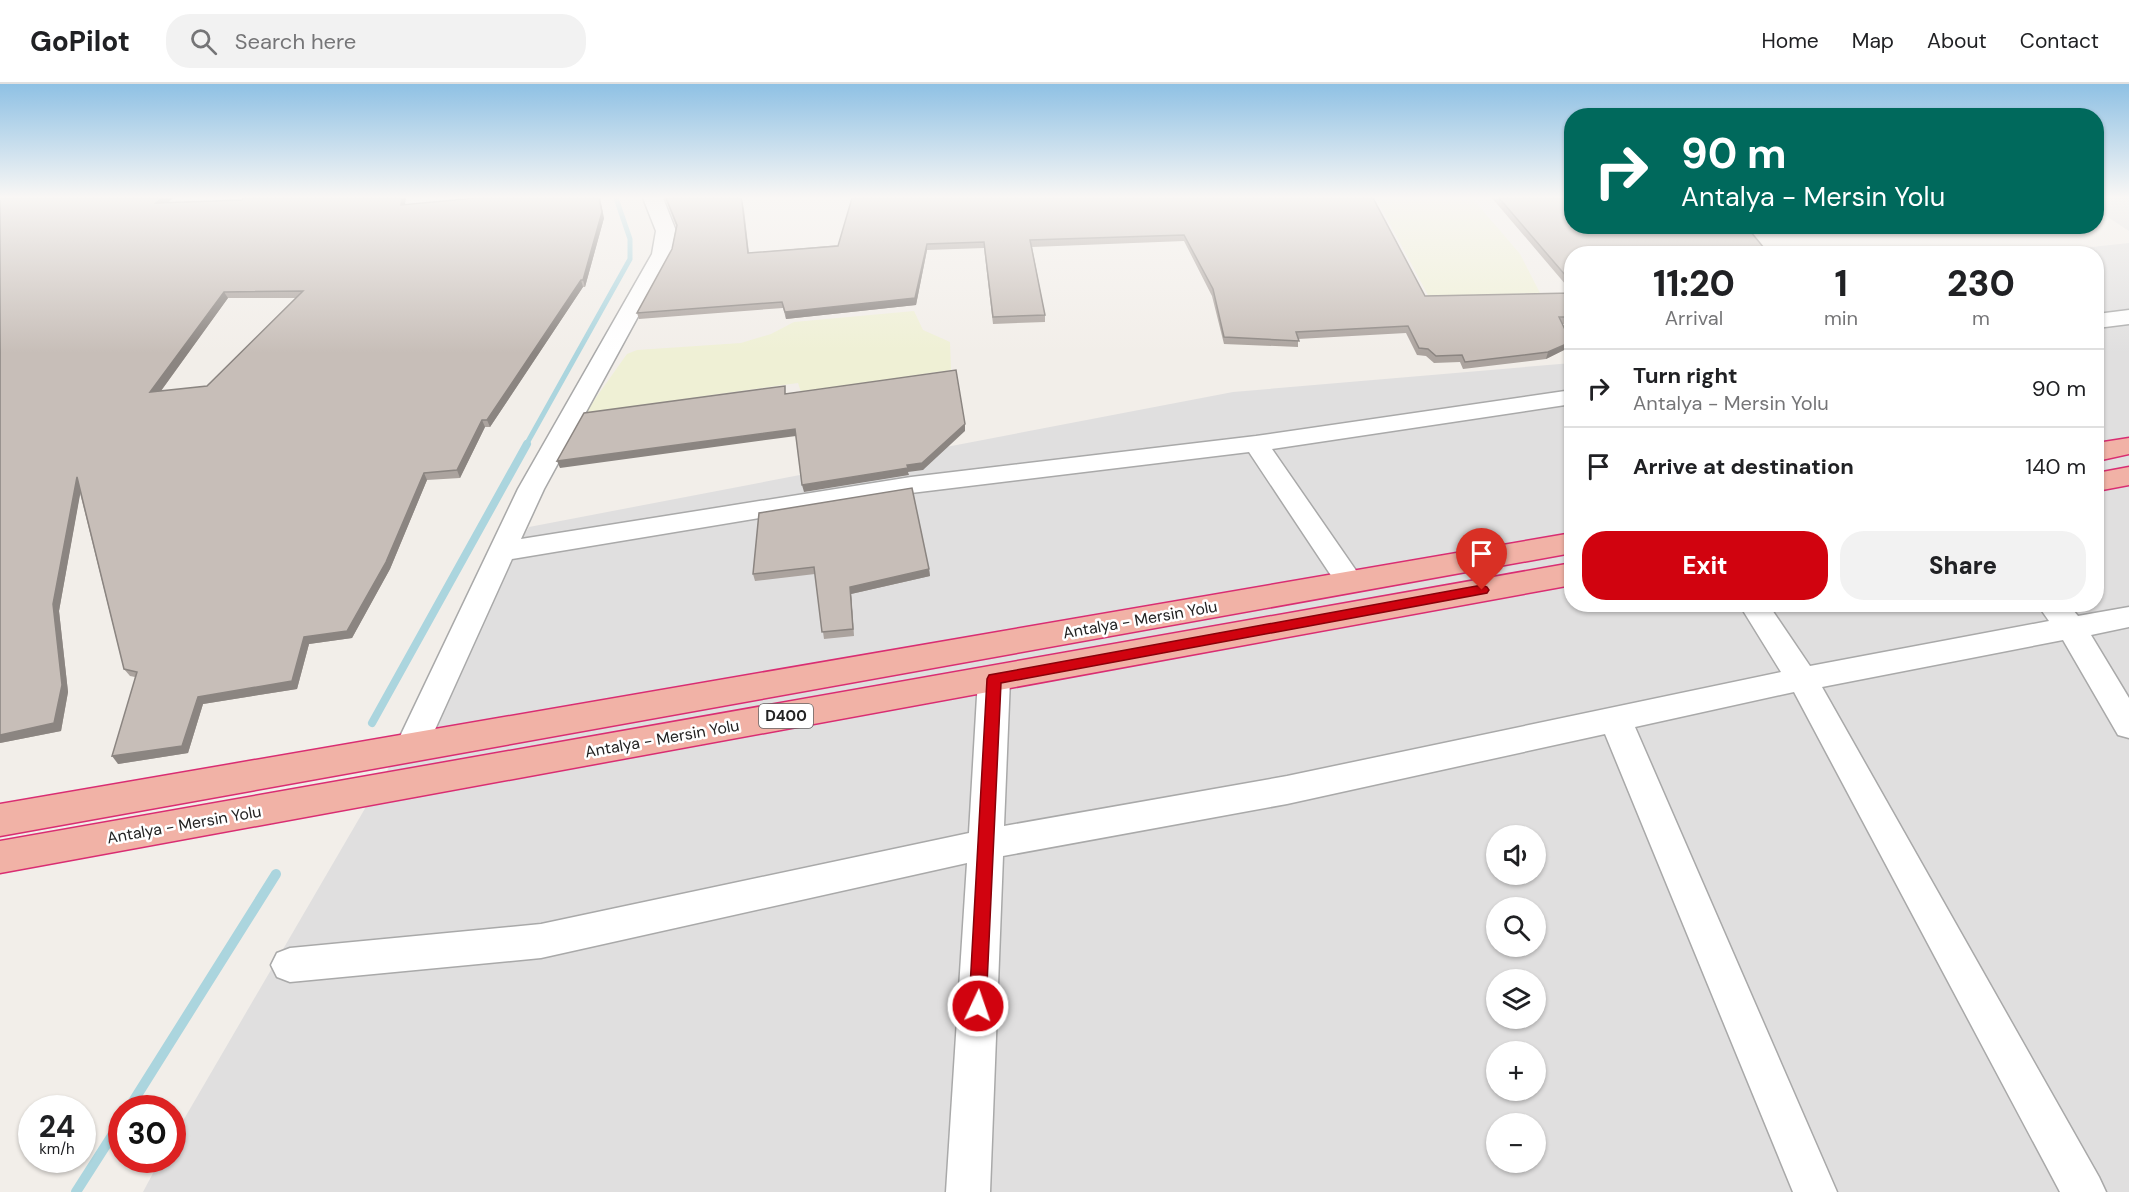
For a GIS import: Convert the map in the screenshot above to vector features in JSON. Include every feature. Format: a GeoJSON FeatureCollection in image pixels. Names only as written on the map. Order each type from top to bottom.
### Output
{"type":"FeatureCollection","features":[{"type":"Feature","properties":{"kind":"highway"},"geometry":{"type":"LineString","coordinates":[[2104,451],[2129,446]]}},
{"type":"Feature","properties":{"kind":"highway"},"geometry":{"type":"LineString","coordinates":[[2104,481],[2129,476]]}},
{"type":"Feature","properties":{"kind":"highway","name":"Antalya - Mersin Yolu"},"geometry":{"type":"LineString","coordinates":[[0,820],[1564,544]]}},
{"type":"Feature","properties":{"kind":"highway","name":"Antalya - Mersin Yolu"},"geometry":{"type":"LineString","coordinates":[[0,857],[1564,575]]}},
{"type":"Feature","properties":{"kind":"street"},"geometry":{"type":"LineString","coordinates":[[411,747],[531,489],[663,250]]}},
{"type":"Feature","properties":{"kind":"street"},"geometry":{"type":"LineString","coordinates":[[2104,320],[2129,316]]}},
{"type":"Feature","properties":{"kind":"street"},"geometry":{"type":"LineString","coordinates":[[501,552],[910,485],[1256,444],[1564,398]]}},
{"type":"Feature","properties":{"kind":"street"},"geometry":{"type":"LineString","coordinates":[[1256,444],[1350,582]]}},
{"type":"Feature","properties":{"kind":"street"},"geometry":{"type":"LineString","coordinates":[[1758,612],[1802,679],[2084,1192]]}},
{"type":"Feature","properties":{"kind":"street"},"geometry":{"type":"LineString","coordinates":[[2061,617],[2129,726]]}},
{"type":"Feature","properties":{"kind":"street"},"geometry":{"type":"LineString","coordinates":[[290,964],[541,941],[986,844],[1287,790],[1802,679],[2061,617],[2129,617]]}},
{"type":"Feature","properties":{"kind":"street"},"geometry":{"type":"LineString","coordinates":[[968,1192],[994,679]]}},
{"type":"Feature","properties":{"kind":"street"},"geometry":{"type":"LineString","coordinates":[[1615,718],[1815,1192]]}},
{"type":"Feature","properties":{"kind":"shaded area"},"geometry":{"type":"Polygon","coordinates":[[[2104,250],[2129,250],[2129,1192],[143,1192],[153,1173],[186,1173],[186,1116],[529,527],[1233,392],[1564,364],[1564,612],[2104,612],[2104,250]]]}},
{"type":"Feature","properties":{"kind":"green space"},"geometry":{"type":"Polygon","coordinates":[[[1404,250],[1516,250],[1540,293],[1429,297],[1404,250]]]}},
{"type":"Feature","properties":{"kind":"green space"},"geometry":{"type":"Polygon","coordinates":[[[914,311],[923,330],[950,342],[951,370],[801,392],[798,383],[585,413],[627,354],[637,350],[741,343],[771,334],[794,322],[914,311]]]}},
{"type":"Feature","properties":{"kind":"building"},"geometry":{"type":"Polygon","coordinates":[[[0,250],[591,250],[583,280],[487,420],[482,420],[457,470],[424,473],[386,562],[347,631],[304,637],[292,681],[198,697],[182,746],[112,756],[137,672],[124,669],[77,477],[53,604],[62,685],[54,723],[0,735],[0,250]],[[303,291],[224,292],[150,392],[207,386],[303,291]]]}},
{"type":"Feature","properties":{"kind":"building"},"geometry":{"type":"Polygon","coordinates":[[[672,250],[748,250],[748,253],[790,250],[926,250],[915,298],[785,312],[782,302],[637,313],[672,250]]]}},
{"type":"Feature","properties":{"kind":"building"},"geometry":{"type":"Polygon","coordinates":[[[985,250],[1032,250],[1045,315],[993,317],[985,250]]]}},
{"type":"Feature","properties":{"kind":"building"},"geometry":{"type":"Polygon","coordinates":[[[1192,250],[1400,250],[1425,296],[1564,293],[1564,317],[1559,317],[1564,327],[1564,345],[1548,352],[1465,362],[1462,355],[1436,356],[1428,349],[1419,348],[1408,326],[1296,332],[1299,341],[1224,337],[1213,289],[1192,250]]]}},
{"type":"Feature","properties":{"kind":"building"},"geometry":{"type":"Polygon","coordinates":[[[1543,250],[1564,250],[1564,274],[1543,250]]]}},
{"type":"Feature","properties":{"kind":"building"},"geometry":{"type":"Polygon","coordinates":[[[956,370],[965,424],[922,463],[907,465],[908,468],[802,485],[795,429],[557,461],[584,413],[785,386],[785,394],[956,370]]]}},
{"type":"Feature","properties":{"kind":"building"},"geometry":{"type":"Polygon","coordinates":[[[912,488],[929,569],[850,587],[853,629],[822,632],[814,567],[753,574],[759,513],[912,488]]]}},
{"type":"Feature","properties":{"kind":"waterway"},"geometry":{"type":"LineString","coordinates":[[526,445],[630,259],[630,250]]}},
{"type":"Feature","properties":{"kind":"waterway"},"geometry":{"type":"LineString","coordinates":[[372,723],[527,444]]}},
{"type":"Feature","properties":{"kind":"waterway"},"geometry":{"type":"LineString","coordinates":[[137,1095],[276,874]]}},
{"type":"Feature","properties":{"kind":"waterway"},"geometry":{"type":"LineString","coordinates":[[76,1192],[108,1142]]}},
{"type":"Feature","properties":{"kind":"route"},"geometry":{"type":"LineString","coordinates":[[978,1006],[994,679],[1482,590]]}}]}
